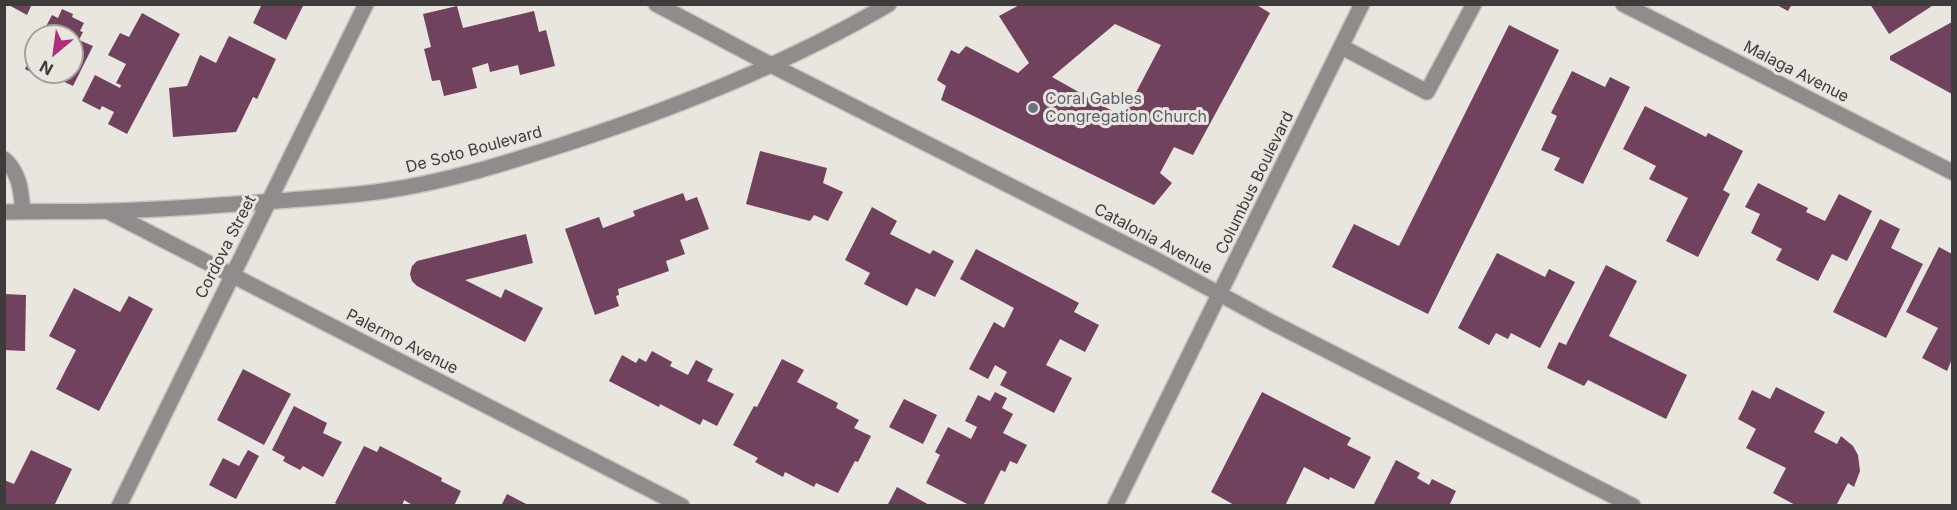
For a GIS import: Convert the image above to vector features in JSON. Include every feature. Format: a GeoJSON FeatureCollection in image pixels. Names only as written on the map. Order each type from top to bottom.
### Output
{"type":"FeatureCollection","features":[{"type":"Feature","properties":{"kind":"street","name":"Cordova Street"},"geometry":{"type":"LineString","coordinates":[[119,506],[366,4]]}},
{"type":"Feature","properties":{"kind":"street","name":"Catalonia Avenue"},"geometry":{"type":"LineString","coordinates":[[656,4],[1633,506]]}},
{"type":"Feature","properties":{"kind":"street","name":"De Soto Boulevard"},"geometry":{"type":"LineString","coordinates":[[4,212],[107,211],[270,201],[382,192],[451,178],[494,167],[629,123],[692,99],[827,39],[889,4]]}},
{"type":"Feature","properties":{"kind":"street","name":"Columbus Boulevard"},"geometry":{"type":"LineString","coordinates":[[1115,506],[1362,4]]}},
{"type":"Feature","properties":{"kind":"street"},"geometry":{"type":"LineString","coordinates":[[1342,47],[1427,92],[1474,4]]}},
{"type":"Feature","properties":{"kind":"street","name":"Malaga Avenue"},"geometry":{"type":"LineString","coordinates":[[1623,4],[1953,172]]}},
{"type":"Feature","properties":{"kind":"street"},"geometry":{"type":"LineString","coordinates":[[4,159],[19,180],[23,211]]}},
{"type":"Feature","properties":{"kind":"street","name":"Palermo Avenue"},"geometry":{"type":"LineString","coordinates":[[107,211],[681,506]]}},
{"type":"Feature","properties":{"kind":"building"},"geometry":{"type":"Polygon","coordinates":[[[7,4],[32,4],[27,15],[7,4]]]}},
{"type":"Feature","properties":{"kind":"building"},"geometry":{"type":"Polygon","coordinates":[[[262,4],[304,4],[286,40],[253,23],[262,4]]]}},
{"type":"Feature","properties":{"kind":"building","name":"Coral Gables Congregation Church"},"geometry":{"type":"Polygon","coordinates":[[[1021,4],[1255,4],[1270,13],[1193,155],[1174,147],[1160,173],[1172,183],[1154,205],[941,100],[946,86],[937,80],[951,50],[959,54],[966,46],[1018,73],[1029,63],[999,16],[1021,4]],[[1115,24],[1052,77],[1123,117],[1161,45],[1115,24]]]}},
{"type":"Feature","properties":{"kind":"building"},"geometry":{"type":"Polygon","coordinates":[[[1775,4],[1792,4],[1788,11],[1775,4]]]}},
{"type":"Feature","properties":{"kind":"building"},"geometry":{"type":"Polygon","coordinates":[[[1870,4],[1935,4],[1889,34],[1870,4]]]}},
{"type":"Feature","properties":{"kind":"building"},"geometry":{"type":"Polygon","coordinates":[[[457,6],[463,28],[534,11],[539,32],[546,30],[555,66],[520,75],[518,65],[490,72],[488,63],[472,68],[477,88],[444,96],[440,80],[432,81],[424,49],[431,47],[423,14],[457,6]]]}},
{"type":"Feature","properties":{"kind":"building"},"geometry":{"type":"Polygon","coordinates":[[[62,9],[84,23],[47,24],[52,15],[58,18],[62,9]]]}},
{"type":"Feature","properties":{"kind":"building"},"geometry":{"type":"Polygon","coordinates":[[[142,13],[180,34],[127,134],[108,124],[114,112],[102,106],[100,110],[82,101],[95,75],[120,88],[121,85],[116,83],[126,64],[108,55],[120,33],[129,37],[142,13]]]}},
{"type":"Feature","properties":{"kind":"building"},"geometry":{"type":"Polygon","coordinates":[[[1952,22],[1952,94],[1890,60],[1890,56],[1952,22]]]}},
{"type":"Feature","properties":{"kind":"building"},"geometry":{"type":"Polygon","coordinates":[[[1509,25],[1559,50],[1428,314],[1332,267],[1354,224],[1399,246],[1509,25]]]}},
{"type":"Feature","properties":{"kind":"building"},"geometry":{"type":"Polygon","coordinates":[[[229,36],[276,59],[257,99],[253,97],[236,132],[173,137],[169,88],[187,86],[200,55],[216,63],[229,36]]]}},
{"type":"Feature","properties":{"kind":"building"},"geometry":{"type":"Polygon","coordinates":[[[84,42],[93,46],[84,64],[84,42]]]}},
{"type":"Feature","properties":{"kind":"building"},"geometry":{"type":"Polygon","coordinates":[[[1572,71],[1605,87],[1610,77],[1630,87],[1583,184],[1554,170],[1560,158],[1541,150],[1557,116],[1551,113],[1572,71]]]}},
{"type":"Feature","properties":{"kind":"building"},"geometry":{"type":"Polygon","coordinates":[[[1645,106],[1706,137],[1708,133],[1743,151],[1723,190],[1730,194],[1698,257],[1666,241],[1688,198],[1649,179],[1656,166],[1623,149],[1645,106]]]}},
{"type":"Feature","properties":{"kind":"building"},"geometry":{"type":"Polygon","coordinates":[[[760,151],[827,168],[823,183],[843,192],[828,221],[814,215],[810,221],[746,204],[760,151]]]}},
{"type":"Feature","properties":{"kind":"building"},"geometry":{"type":"Polygon","coordinates":[[[1758,183],[1808,208],[1806,212],[1825,221],[1839,194],[1872,211],[1847,261],[1832,254],[1818,281],[1776,260],[1782,249],[1751,233],[1760,214],[1745,207],[1758,183]]]}},
{"type":"Feature","properties":{"kind":"building"},"geometry":{"type":"Polygon","coordinates":[[[683,193],[686,201],[697,197],[709,229],[680,240],[685,254],[666,261],[669,271],[618,289],[619,295],[616,296],[619,306],[595,315],[565,229],[599,217],[603,228],[635,216],[633,211],[683,193]]]}},
{"type":"Feature","properties":{"kind":"building"},"geometry":{"type":"Polygon","coordinates":[[[872,207],[897,221],[890,234],[930,254],[933,250],[954,261],[935,297],[916,288],[907,306],[864,284],[870,273],[845,260],[872,207]]]}},
{"type":"Feature","properties":{"kind":"building"},"geometry":{"type":"Polygon","coordinates":[[[1880,219],[1900,229],[1891,248],[1923,264],[1886,338],[1833,312],[1880,219]]]}},
{"type":"Feature","properties":{"kind":"building"},"geometry":{"type":"Polygon","coordinates":[[[526,234],[533,263],[465,280],[501,298],[505,289],[543,308],[525,342],[417,286],[412,281],[410,274],[412,266],[417,261],[526,234]]]}},
{"type":"Feature","properties":{"kind":"building"},"geometry":{"type":"Polygon","coordinates":[[[1939,247],[1952,254],[1952,359],[1947,371],[1922,358],[1938,328],[1906,312],[1939,247]]]}},
{"type":"Feature","properties":{"kind":"building"},"geometry":{"type":"Polygon","coordinates":[[[976,249],[1079,303],[1074,312],[1099,325],[1085,352],[1060,339],[1046,365],[1072,378],[1054,413],[1000,385],[1007,372],[995,365],[988,379],[969,369],[994,322],[1004,328],[1014,308],[960,279],[976,249]]]}},
{"type":"Feature","properties":{"kind":"building"},"geometry":{"type":"Polygon","coordinates":[[[1497,253],[1545,277],[1549,269],[1575,282],[1540,348],[1511,333],[1508,339],[1496,333],[1489,345],[1458,328],[1497,253]]]}},
{"type":"Feature","properties":{"kind":"building"},"geometry":{"type":"Polygon","coordinates":[[[1606,265],[1637,281],[1609,336],[1687,375],[1666,419],[1588,380],[1584,386],[1547,368],[1559,342],[1566,345],[1606,265]]]}},
{"type":"Feature","properties":{"kind":"building"},"geometry":{"type":"Polygon","coordinates":[[[74,288],[120,312],[129,296],[153,309],[99,411],[56,389],[76,350],[49,336],[74,288]]]}},
{"type":"Feature","properties":{"kind":"building"},"geometry":{"type":"Polygon","coordinates":[[[4,294],[26,295],[25,351],[4,350],[4,294]]]}},
{"type":"Feature","properties":{"kind":"building"},"geometry":{"type":"Polygon","coordinates":[[[652,351],[672,362],[670,366],[688,375],[696,360],[713,369],[707,381],[734,394],[717,426],[703,419],[700,425],[609,381],[622,355],[636,363],[639,358],[646,362],[652,351]]]}},
{"type":"Feature","properties":{"kind":"building"},"geometry":{"type":"Polygon","coordinates":[[[782,359],[804,370],[797,382],[838,403],[836,408],[859,420],[854,428],[871,436],[838,493],[816,483],[814,487],[785,472],[783,477],[755,462],[758,458],[733,445],[754,406],[757,407],[782,359]]]}},
{"type":"Feature","properties":{"kind":"building"},"geometry":{"type":"Polygon","coordinates":[[[243,369],[291,394],[264,445],[217,420],[243,369]]]}},
{"type":"Feature","properties":{"kind":"building"},"geometry":{"type":"Polygon","coordinates":[[[1776,387],[1825,412],[1814,432],[1837,444],[1841,436],[1853,446],[1858,455],[1860,471],[1854,487],[1848,483],[1836,506],[1797,506],[1773,493],[1786,468],[1746,448],[1756,429],[1738,419],[1752,390],[1770,399],[1776,387]]]}},
{"type":"Feature","properties":{"kind":"building"},"geometry":{"type":"Polygon","coordinates":[[[995,392],[1007,398],[1002,408],[1013,414],[1003,433],[1027,445],[1017,464],[1010,461],[1005,472],[1001,470],[983,506],[971,506],[926,483],[940,455],[935,452],[948,427],[971,439],[977,427],[965,421],[978,395],[990,401],[995,392]]]}},
{"type":"Feature","properties":{"kind":"building"},"geometry":{"type":"Polygon","coordinates":[[[1262,392],[1351,438],[1347,445],[1371,457],[1354,489],[1330,477],[1329,480],[1304,467],[1285,506],[1236,506],[1211,492],[1262,392]]]}},
{"type":"Feature","properties":{"kind":"building"},"geometry":{"type":"Polygon","coordinates":[[[904,399],[937,415],[923,444],[889,427],[904,399]]]}},
{"type":"Feature","properties":{"kind":"building"},"geometry":{"type":"Polygon","coordinates":[[[294,406],[327,423],[323,433],[342,442],[323,477],[303,466],[300,470],[283,461],[285,457],[272,450],[294,406]]]}},
{"type":"Feature","properties":{"kind":"building"},"geometry":{"type":"Polygon","coordinates":[[[364,446],[377,452],[380,446],[442,478],[441,481],[461,491],[454,506],[414,506],[404,500],[402,506],[341,506],[335,503],[364,446]]]}},
{"type":"Feature","properties":{"kind":"building"},"geometry":{"type":"Polygon","coordinates":[[[31,450],[72,469],[54,506],[4,506],[4,480],[14,484],[31,450]]]}},
{"type":"Feature","properties":{"kind":"building"},"geometry":{"type":"Polygon","coordinates":[[[248,450],[259,456],[236,499],[209,485],[223,458],[239,466],[248,450]]]}},
{"type":"Feature","properties":{"kind":"building"},"geometry":{"type":"Polygon","coordinates":[[[1396,460],[1420,473],[1417,478],[1429,485],[1432,479],[1456,491],[1449,506],[1373,506],[1396,460]]]}},
{"type":"Feature","properties":{"kind":"building"},"geometry":{"type":"Polygon","coordinates":[[[897,487],[931,506],[887,506],[897,487]]]}},
{"type":"Feature","properties":{"kind":"building"},"geometry":{"type":"Polygon","coordinates":[[[507,494],[530,506],[501,506],[507,494]]]}},
{"type":"Feature","properties":{"kind":"place","name":"Coral Gables Congregation Church"},"geometry":{"type":"Point","coordinates":[1033,108]}}]}
